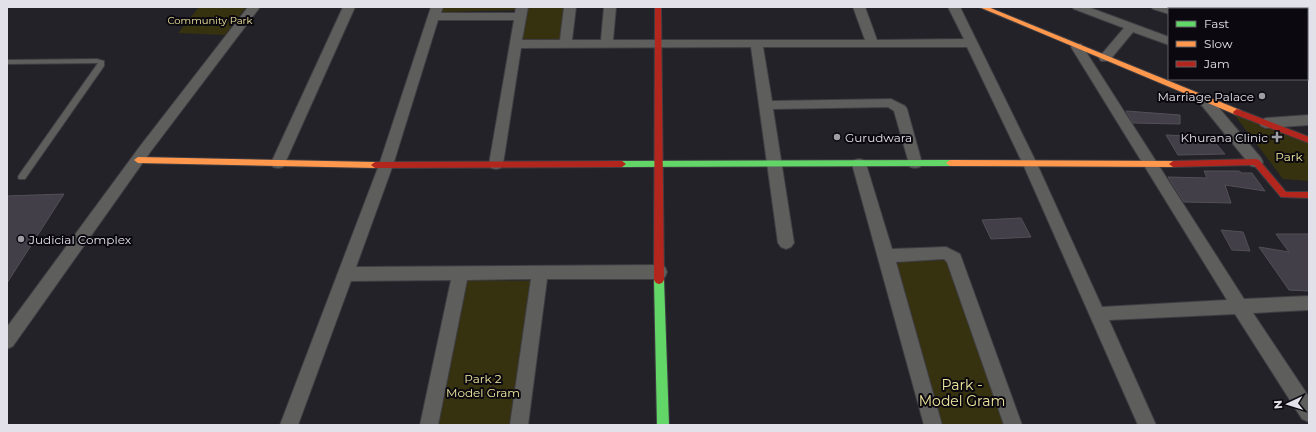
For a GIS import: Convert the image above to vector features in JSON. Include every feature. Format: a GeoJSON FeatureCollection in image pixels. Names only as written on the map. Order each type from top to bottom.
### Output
{"type":"FeatureCollection","features":[{"type":"Feature","properties":{"kind":"street"},"geometry":{"type":"LineString","coordinates":[[7,341],[138,160],[254,7]]}},
{"type":"Feature","properties":{"kind":"street"},"geometry":{"type":"LineString","coordinates":[[278,163],[349,7]]}},
{"type":"Feature","properties":{"kind":"street"},"geometry":{"type":"LineString","coordinates":[[566,44],[570,7]]}},
{"type":"Feature","properties":{"kind":"street"},"geometry":{"type":"LineString","coordinates":[[607,43],[610,7]]}},
{"type":"Feature","properties":{"kind":"street"},"geometry":{"type":"LineString","coordinates":[[658,7],[659,272],[663,425]]}},
{"type":"Feature","properties":{"kind":"street"},"geometry":{"type":"LineString","coordinates":[[859,7],[872,43]]}},
{"type":"Feature","properties":{"kind":"street"},"geometry":{"type":"LineString","coordinates":[[954,7],[1030,164],[1147,425]]}},
{"type":"Feature","properties":{"kind":"street"},"geometry":{"type":"LineString","coordinates":[[1078,7],[1168,41]]}},
{"type":"Feature","properties":{"kind":"street"},"geometry":{"type":"LineString","coordinates":[[1157,7],[1168,11]]}},
{"type":"Feature","properties":{"kind":"street"},"geometry":{"type":"LineString","coordinates":[[986,8],[1204,99],[1309,140]]}},
{"type":"Feature","properties":{"kind":"street"},"geometry":{"type":"LineString","coordinates":[[289,425],[386,165],[435,12],[521,12],[496,164]]}},
{"type":"Feature","properties":{"kind":"street"},"geometry":{"type":"LineString","coordinates":[[1105,58],[1131,27]]}},
{"type":"Feature","properties":{"kind":"street"},"geometry":{"type":"LineString","coordinates":[[515,44],[972,43]]}},
{"type":"Feature","properties":{"kind":"street"},"geometry":{"type":"LineString","coordinates":[[756,44],[786,242]]}},
{"type":"Feature","properties":{"kind":"street"},"geometry":{"type":"LineString","coordinates":[[1077,47],[1240,307],[1309,413]]}},
{"type":"Feature","properties":{"kind":"street"},"geometry":{"type":"LineString","coordinates":[[1204,99],[1284,195],[1309,196]]}},
{"type":"Feature","properties":{"kind":"street"},"geometry":{"type":"LineString","coordinates":[[766,105],[894,104],[900,109],[915,163]]}},
{"type":"Feature","properties":{"kind":"street"},"geometry":{"type":"LineString","coordinates":[[1266,123],[1309,120]]}},
{"type":"Feature","properties":{"kind":"street"},"geometry":{"type":"LineString","coordinates":[[138,160],[386,165],[915,163],[1150,164],[1256,162]]}},
{"type":"Feature","properties":{"kind":"street"},"geometry":{"type":"LineString","coordinates":[[859,164],[933,425]]}},
{"type":"Feature","properties":{"kind":"street"},"geometry":{"type":"LineString","coordinates":[[886,256],[946,253],[954,258],[1013,425]]}},
{"type":"Feature","properties":{"kind":"street"},"geometry":{"type":"LineString","coordinates":[[345,274],[659,272]]}},
{"type":"Feature","properties":{"kind":"street"},"geometry":{"type":"LineString","coordinates":[[428,425],[460,273]]}},
{"type":"Feature","properties":{"kind":"street"},"geometry":{"type":"LineString","coordinates":[[519,425],[540,273]]}},
{"type":"Feature","properties":{"kind":"street"},"geometry":{"type":"LineString","coordinates":[[1096,314],[1309,303]]}},
{"type":"Feature","properties":{"kind":"lane"},"geometry":{"type":"LineString","coordinates":[[7,62],[102,62],[101,66],[22,177]]}},
{"type":"Feature","properties":{"kind":"green space","name":"Community Park"},"geometry":{"type":"Polygon","coordinates":[[[199,7],[246,7],[225,35],[178,33],[199,7]]]}},
{"type":"Feature","properties":{"kind":"green space"},"geometry":{"type":"Polygon","coordinates":[[[443,7],[518,7],[517,10],[441,12],[443,7]]]}},
{"type":"Feature","properties":{"kind":"green space"},"geometry":{"type":"Polygon","coordinates":[[[524,7],[568,7],[565,42],[518,42],[524,7]]]}},
{"type":"Feature","properties":{"kind":"green space","name":"Park"},"geometry":{"type":"Polygon","coordinates":[[[1233,113],[1309,144],[1309,181],[1283,179],[1233,113]]]}},
{"type":"Feature","properties":{"kind":"green space","name":"Park - Model Gram"},"geometry":{"type":"Polygon","coordinates":[[[947,260],[1005,425],[940,425],[895,265],[901,262],[947,260]]]}},
{"type":"Feature","properties":{"kind":"green space","name":"Park 2 Model Gram"},"geometry":{"type":"Polygon","coordinates":[[[464,280],[533,281],[517,425],[436,425],[464,280]]]}},
{"type":"Feature","properties":{"kind":"building"},"geometry":{"type":"Polygon","coordinates":[[[1126,111],[1180,115],[1180,124],[1133,123],[1126,111]]]}},
{"type":"Feature","properties":{"kind":"building"},"geometry":{"type":"Polygon","coordinates":[[[1166,135],[1210,137],[1225,154],[1178,155],[1166,135]]]}},
{"type":"Feature","properties":{"kind":"building"},"geometry":{"type":"Polygon","coordinates":[[[1204,171],[1239,171],[1242,173],[1252,173],[1265,191],[1225,185],[1231,203],[1184,202],[1168,177],[1207,178],[1204,171]]]}},
{"type":"Feature","properties":{"kind":"building","name":"Judicial Complex"},"geometry":{"type":"Polygon","coordinates":[[[64,194],[7,283],[7,196],[64,194]]]}},
{"type":"Feature","properties":{"kind":"building"},"geometry":{"type":"Polygon","coordinates":[[[1021,218],[1031,237],[991,239],[982,220],[1021,218]]]}},
{"type":"Feature","properties":{"kind":"building"},"geometry":{"type":"Polygon","coordinates":[[[1221,230],[1243,232],[1250,251],[1232,250],[1221,230]]]}},
{"type":"Feature","properties":{"kind":"building"},"geometry":{"type":"Polygon","coordinates":[[[1276,234],[1309,234],[1309,291],[1289,290],[1259,247],[1289,252],[1276,234]]]}},
{"type":"Feature","properties":{"kind":"traffic: fast"},"geometry":{"type":"LineString","coordinates":[[622,164],[950,163]]}},
{"type":"Feature","properties":{"kind":"traffic: fast"},"geometry":{"type":"LineString","coordinates":[[659,280],[663,425]]}},
{"type":"Feature","properties":{"kind":"traffic: slow"},"geometry":{"type":"LineString","coordinates":[[982,7],[1237,112]]}},
{"type":"Feature","properties":{"kind":"traffic: slow"},"geometry":{"type":"LineString","coordinates":[[138,160],[375,165]]}},
{"type":"Feature","properties":{"kind":"traffic: slow"},"geometry":{"type":"LineString","coordinates":[[950,163],[1173,164]]}},
{"type":"Feature","properties":{"kind":"traffic: jam"},"geometry":{"type":"LineString","coordinates":[[658,7],[659,280]]}},
{"type":"Feature","properties":{"kind":"traffic: jam"},"geometry":{"type":"LineString","coordinates":[[1237,112],[1309,140]]}},
{"type":"Feature","properties":{"kind":"traffic: jam"},"geometry":{"type":"LineString","coordinates":[[1173,164],[1256,162],[1284,195],[1309,195]]}},
{"type":"Feature","properties":{"kind":"traffic: jam"},"geometry":{"type":"LineString","coordinates":[[375,165],[622,164]]}},
{"type":"Feature","properties":{"kind":"place","name":"Marriage Palace"},"geometry":{"type":"Point","coordinates":[1262,96]}},
{"type":"Feature","properties":{"kind":"place","name":"Gurudwara"},"geometry":{"type":"Point","coordinates":[837,137]}},
{"type":"Feature","properties":{"kind":"place","name":"Khurana Clinic"},"geometry":{"type":"Point","coordinates":[1277,137]}},
{"type":"Feature","properties":{"kind":"place","name":"Judicial Complex"},"geometry":{"type":"Point","coordinates":[21,239]}}]}
